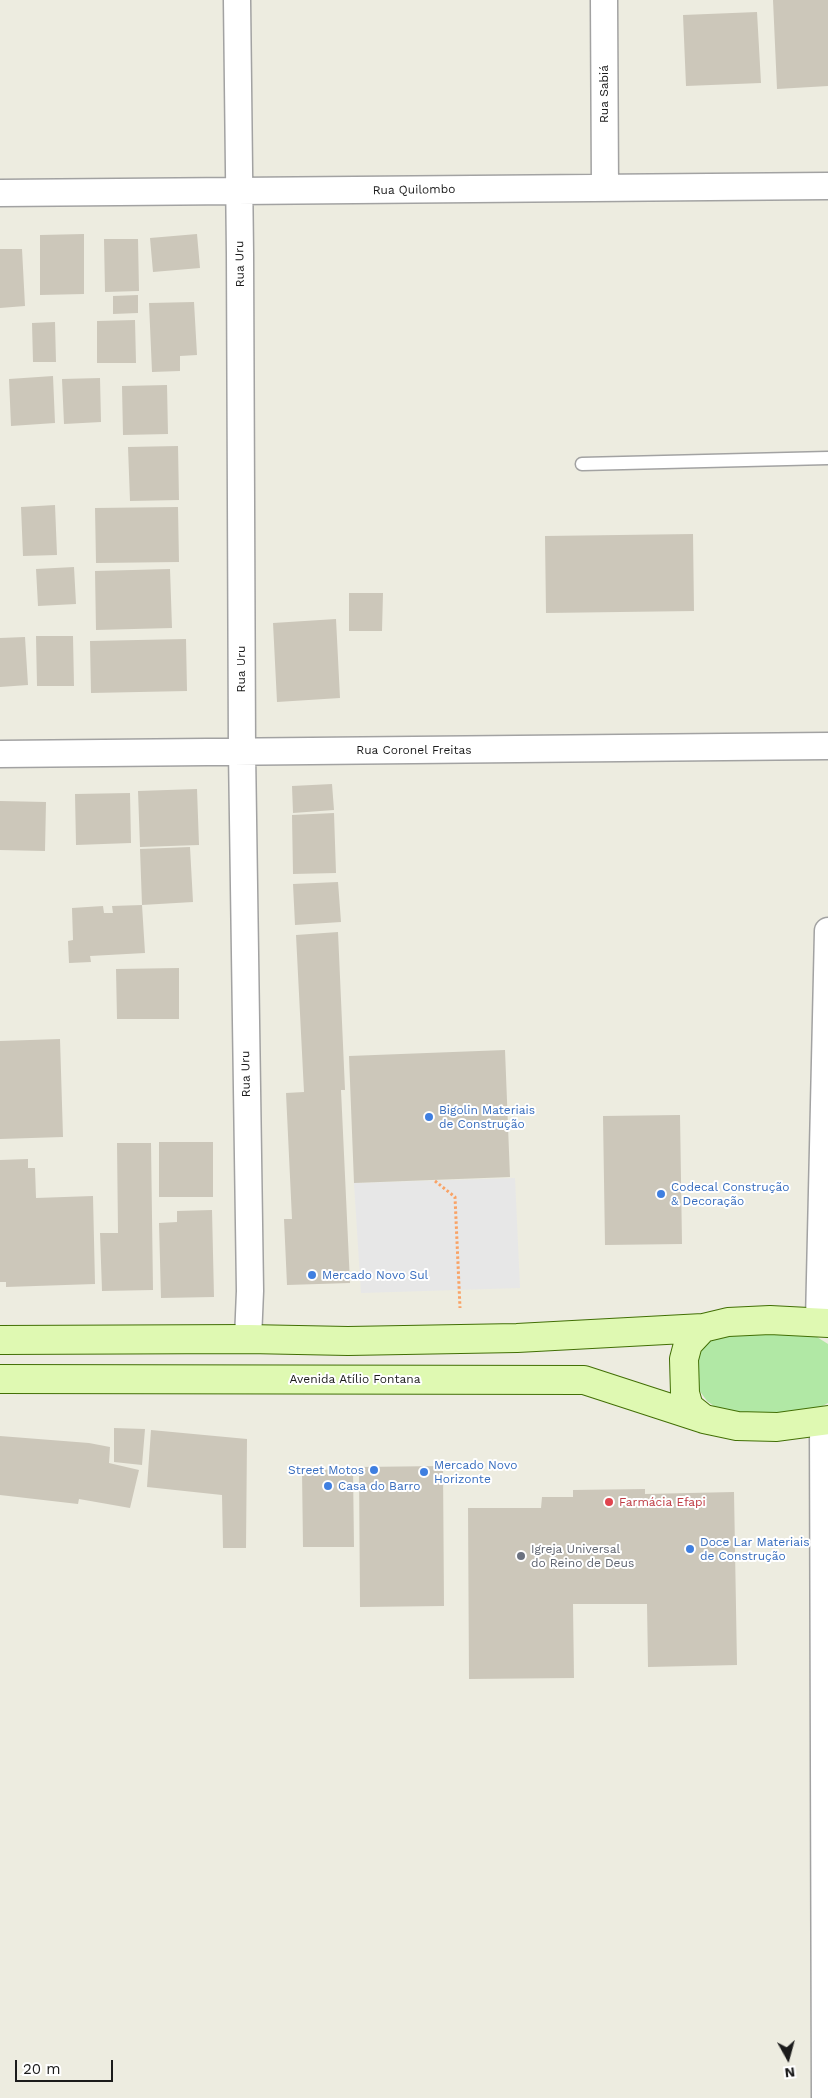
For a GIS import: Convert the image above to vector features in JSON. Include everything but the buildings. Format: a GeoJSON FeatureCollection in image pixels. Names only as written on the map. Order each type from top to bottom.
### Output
{"type":"FeatureCollection","features":[{"type":"Feature","properties":{"kind":"main road"},"geometry":{"type":"LineString","coordinates":[[0,1340],[248,1339],[348,1341],[535,1337],[703,1328],[728,1322],[770,1320],[824,1322]]}},
{"type":"Feature","properties":{"kind":"main road"},"geometry":{"type":"LineString","coordinates":[[703,1328],[688,1344],[684,1359],[685,1393],[689,1407],[704,1419]]}},
{"type":"Feature","properties":{"kind":"main road","name":"Avenida Atílio Fontana"},"geometry":{"type":"LineString","coordinates":[[0,1379],[584,1380],[704,1419],[737,1426],[777,1427],[825,1421]]}},
{"type":"Feature","properties":{"kind":"street","name":"Rua Uru"},"geometry":{"type":"LineString","coordinates":[[237,0],[242,751],[250,1291],[248,1339]]}},
{"type":"Feature","properties":{"kind":"street","name":"Rua Sabiá"},"geometry":{"type":"LineString","coordinates":[[604,0],[605,188]]}},
{"type":"Feature","properties":{"kind":"street","name":"Rua Quilombo"},"geometry":{"type":"LineString","coordinates":[[0,193],[828,186]]}},
{"type":"Feature","properties":{"kind":"street","name":"Rua Coronel Freitas"},"geometry":{"type":"LineString","coordinates":[[0,754],[828,746]]}},
{"type":"Feature","properties":{"kind":"street"},"geometry":{"type":"LineString","coordinates":[[824,1322],[828,931]]}},
{"type":"Feature","properties":{"kind":"street"},"geometry":{"type":"LineString","coordinates":[[825,1421],[825,2098]]}},
{"type":"Feature","properties":{"kind":"lane"},"geometry":{"type":"LineString","coordinates":[[582,464],[828,458]]}},
{"type":"Feature","properties":{"kind":"path"},"geometry":{"type":"LineString","coordinates":[[435,1181],[455,1197],[461,1338]]}},
{"type":"Feature","properties":{"kind":"green space"},"geometry":{"type":"Polygon","coordinates":[[[794,1331],[817,1337],[828,1344],[828,1403],[819,1408],[778,1414],[748,1414],[718,1409],[707,1401],[699,1390],[694,1376],[699,1346],[710,1337],[794,1331]]]}},
{"type":"Feature","properties":{"kind":"shaded area"},"geometry":{"type":"Polygon","coordinates":[[[515,1178],[520,1288],[361,1293],[354,1183],[515,1178]]]}},
{"type":"Feature","properties":{"kind":"place","name":"Bigolin Materiais de Construção"},"geometry":{"type":"Point","coordinates":[429,1117]}},
{"type":"Feature","properties":{"kind":"place","name":"Codecal Construção & Decoração"},"geometry":{"type":"Point","coordinates":[661,1194]}},
{"type":"Feature","properties":{"kind":"place","name":"Mercado Novo Sul"},"geometry":{"type":"Point","coordinates":[312,1275]}},
{"type":"Feature","properties":{"kind":"place","name":"Street Motos"},"geometry":{"type":"Point","coordinates":[374,1470]}},
{"type":"Feature","properties":{"kind":"place","name":"Mercado Novo Horizonte"},"geometry":{"type":"Point","coordinates":[424,1472]}},
{"type":"Feature","properties":{"kind":"place","name":"Casa do Barro"},"geometry":{"type":"Point","coordinates":[328,1486]}},
{"type":"Feature","properties":{"kind":"place","name":"Farmácia Efapi"},"geometry":{"type":"Point","coordinates":[609,1502]}},
{"type":"Feature","properties":{"kind":"place","name":"Doce Lar Materiais de Construção"},"geometry":{"type":"Point","coordinates":[690,1549]}},
{"type":"Feature","properties":{"kind":"place","name":"Igreja Universal do Reino de Deus"},"geometry":{"type":"Point","coordinates":[521,1556]}}]}
